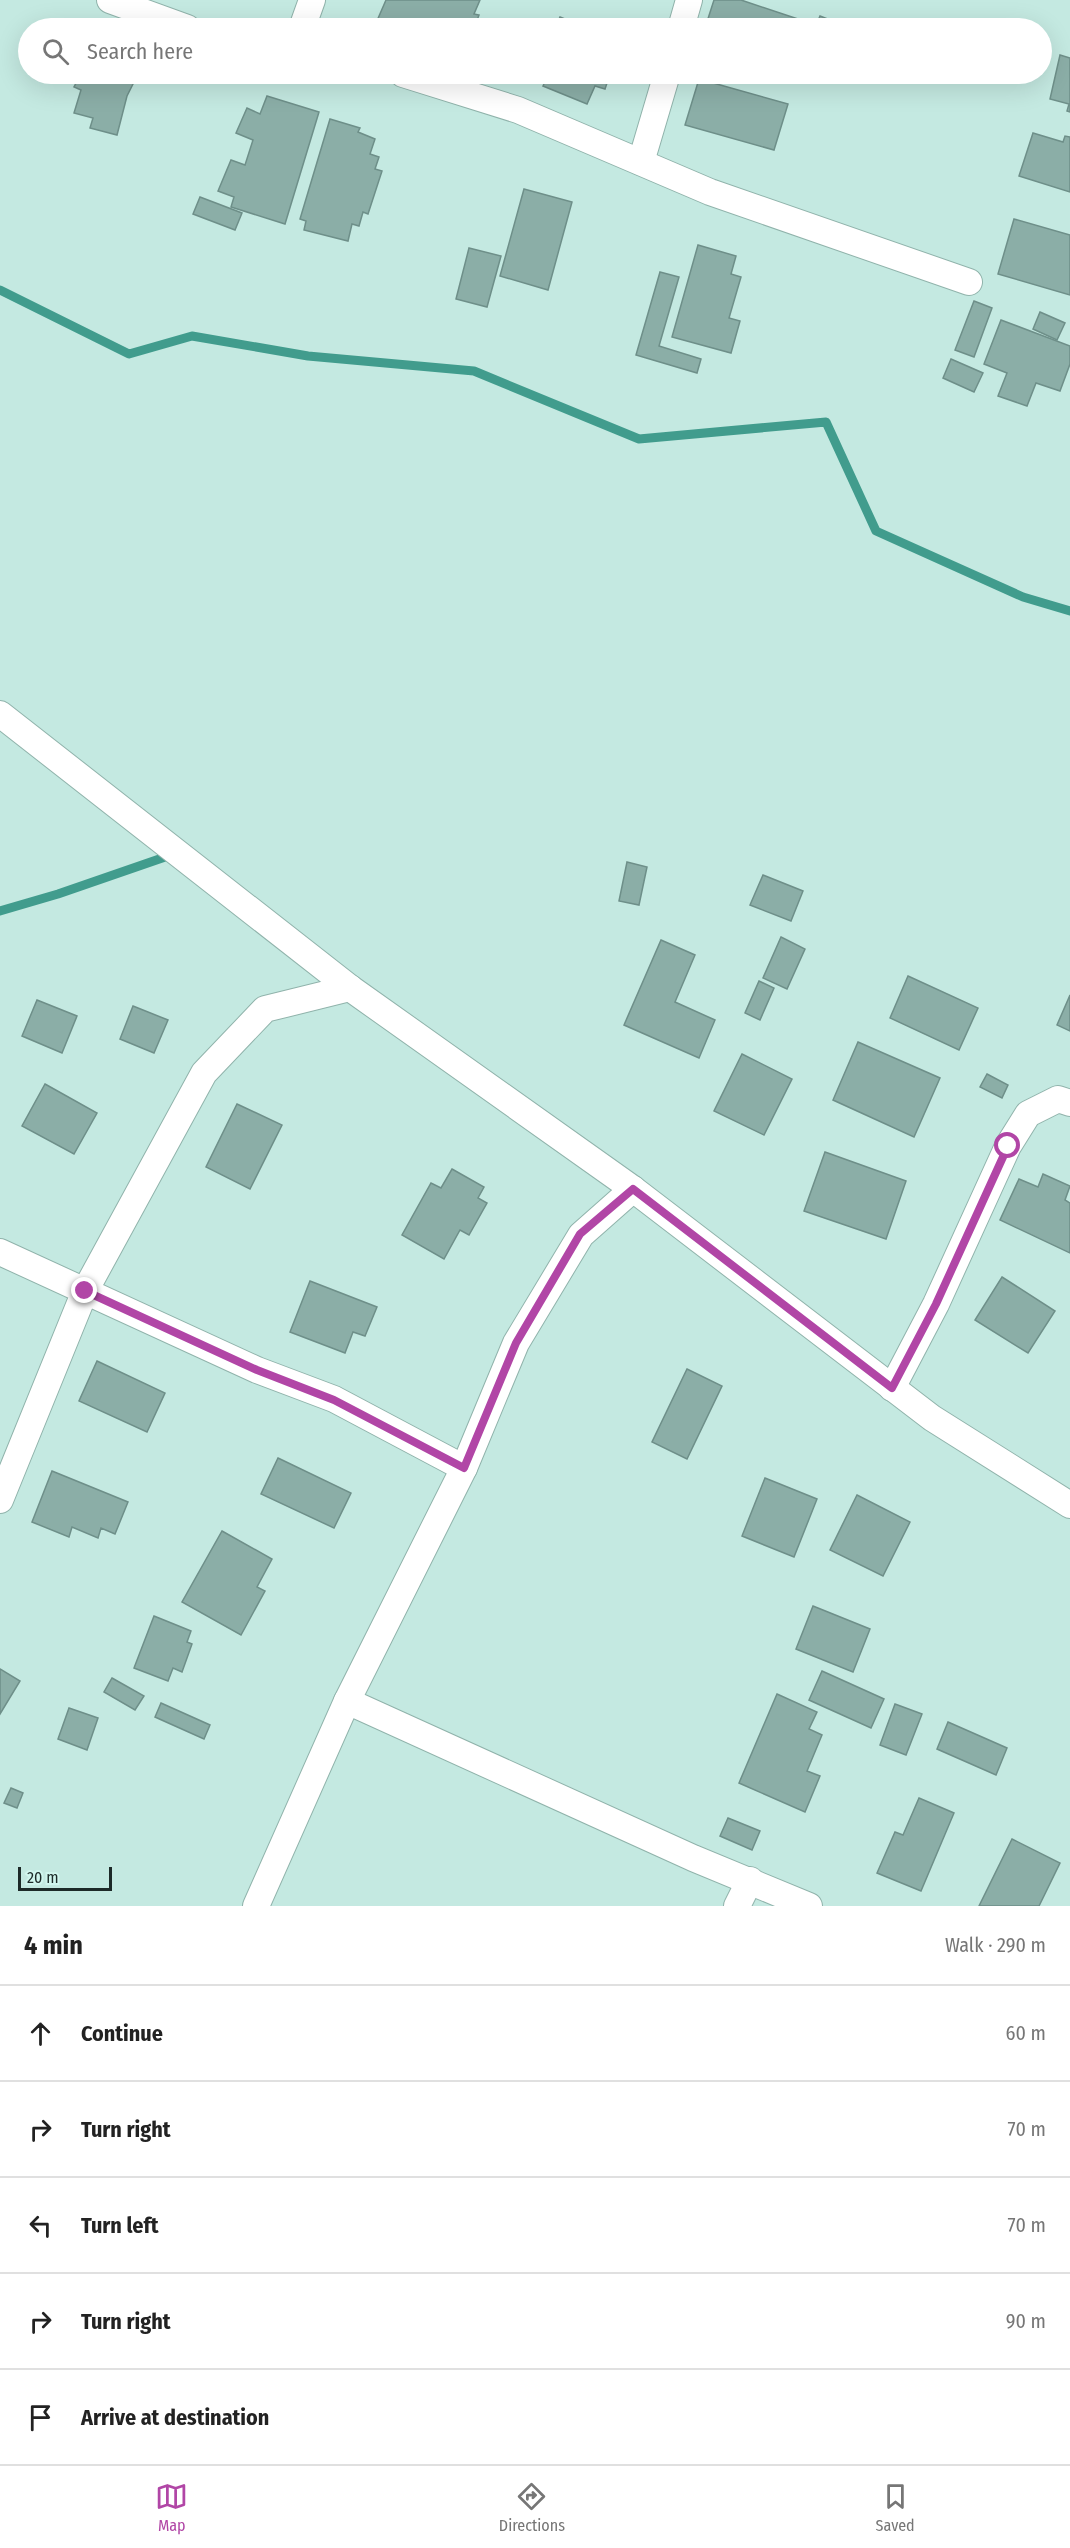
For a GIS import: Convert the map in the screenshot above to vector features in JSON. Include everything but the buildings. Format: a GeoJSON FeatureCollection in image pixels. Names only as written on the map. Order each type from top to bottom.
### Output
{"type":"FeatureCollection","features":[{"type":"Feature","properties":{"kind":"street"},"geometry":{"type":"LineString","coordinates":[[110,0],[160,18]]}},
{"type":"Feature","properties":{"kind":"street"},"geometry":{"type":"LineString","coordinates":[[306,18],[312,0]]}},
{"type":"Feature","properties":{"kind":"street"},"geometry":{"type":"LineString","coordinates":[[684,18],[689,0]]}},
{"type":"Feature","properties":{"kind":"street"},"geometry":{"type":"LineString","coordinates":[[435,84],[518,110],[710,192],[969,282]]}},
{"type":"Feature","properties":{"kind":"street"},"geometry":{"type":"LineString","coordinates":[[641,162],[665,84]]}},
{"type":"Feature","properties":{"kind":"street"},"geometry":{"type":"LineString","coordinates":[[0,714],[350,988],[633,1189],[932,1418],[1070,1505]]}},
{"type":"Feature","properties":{"kind":"street"},"geometry":{"type":"LineString","coordinates":[[0,1500],[85,1291],[204,1073],[265,1009],[350,988]]}},
{"type":"Feature","properties":{"kind":"street"},"geometry":{"type":"LineString","coordinates":[[892,1388],[936,1304],[1008,1146],[1028,1114],[1058,1099],[1070,1103]]}},
{"type":"Feature","properties":{"kind":"street"},"geometry":{"type":"LineString","coordinates":[[256,1906],[346,1701],[464,1468],[516,1343],[580,1234],[633,1189]]}},
{"type":"Feature","properties":{"kind":"street"},"geometry":{"type":"LineString","coordinates":[[0,1252],[257,1370],[334,1400],[464,1468]]}},
{"type":"Feature","properties":{"kind":"street"},"geometry":{"type":"LineString","coordinates":[[346,1701],[693,1858],[809,1906]]}},
{"type":"Feature","properties":{"kind":"street"},"geometry":{"type":"LineString","coordinates":[[738,1906],[750,1880]]}},
{"type":"Feature","properties":{"kind":"waterway"},"geometry":{"type":"LineString","coordinates":[[0,290],[129,354],[192,336],[308,356],[474,371],[639,439],[826,422],[876,531],[1023,597],[1070,611]]}},
{"type":"Feature","properties":{"kind":"waterway"},"geometry":{"type":"LineString","coordinates":[[0,911],[58,894],[168,856]]}},
{"type":"Feature","properties":{"kind":"route"},"geometry":{"type":"LineString","coordinates":[[85,1291],[257,1370],[334,1400],[464,1468],[516,1343],[580,1234],[633,1189],[892,1388],[936,1304],[1008,1146]]}}]}
